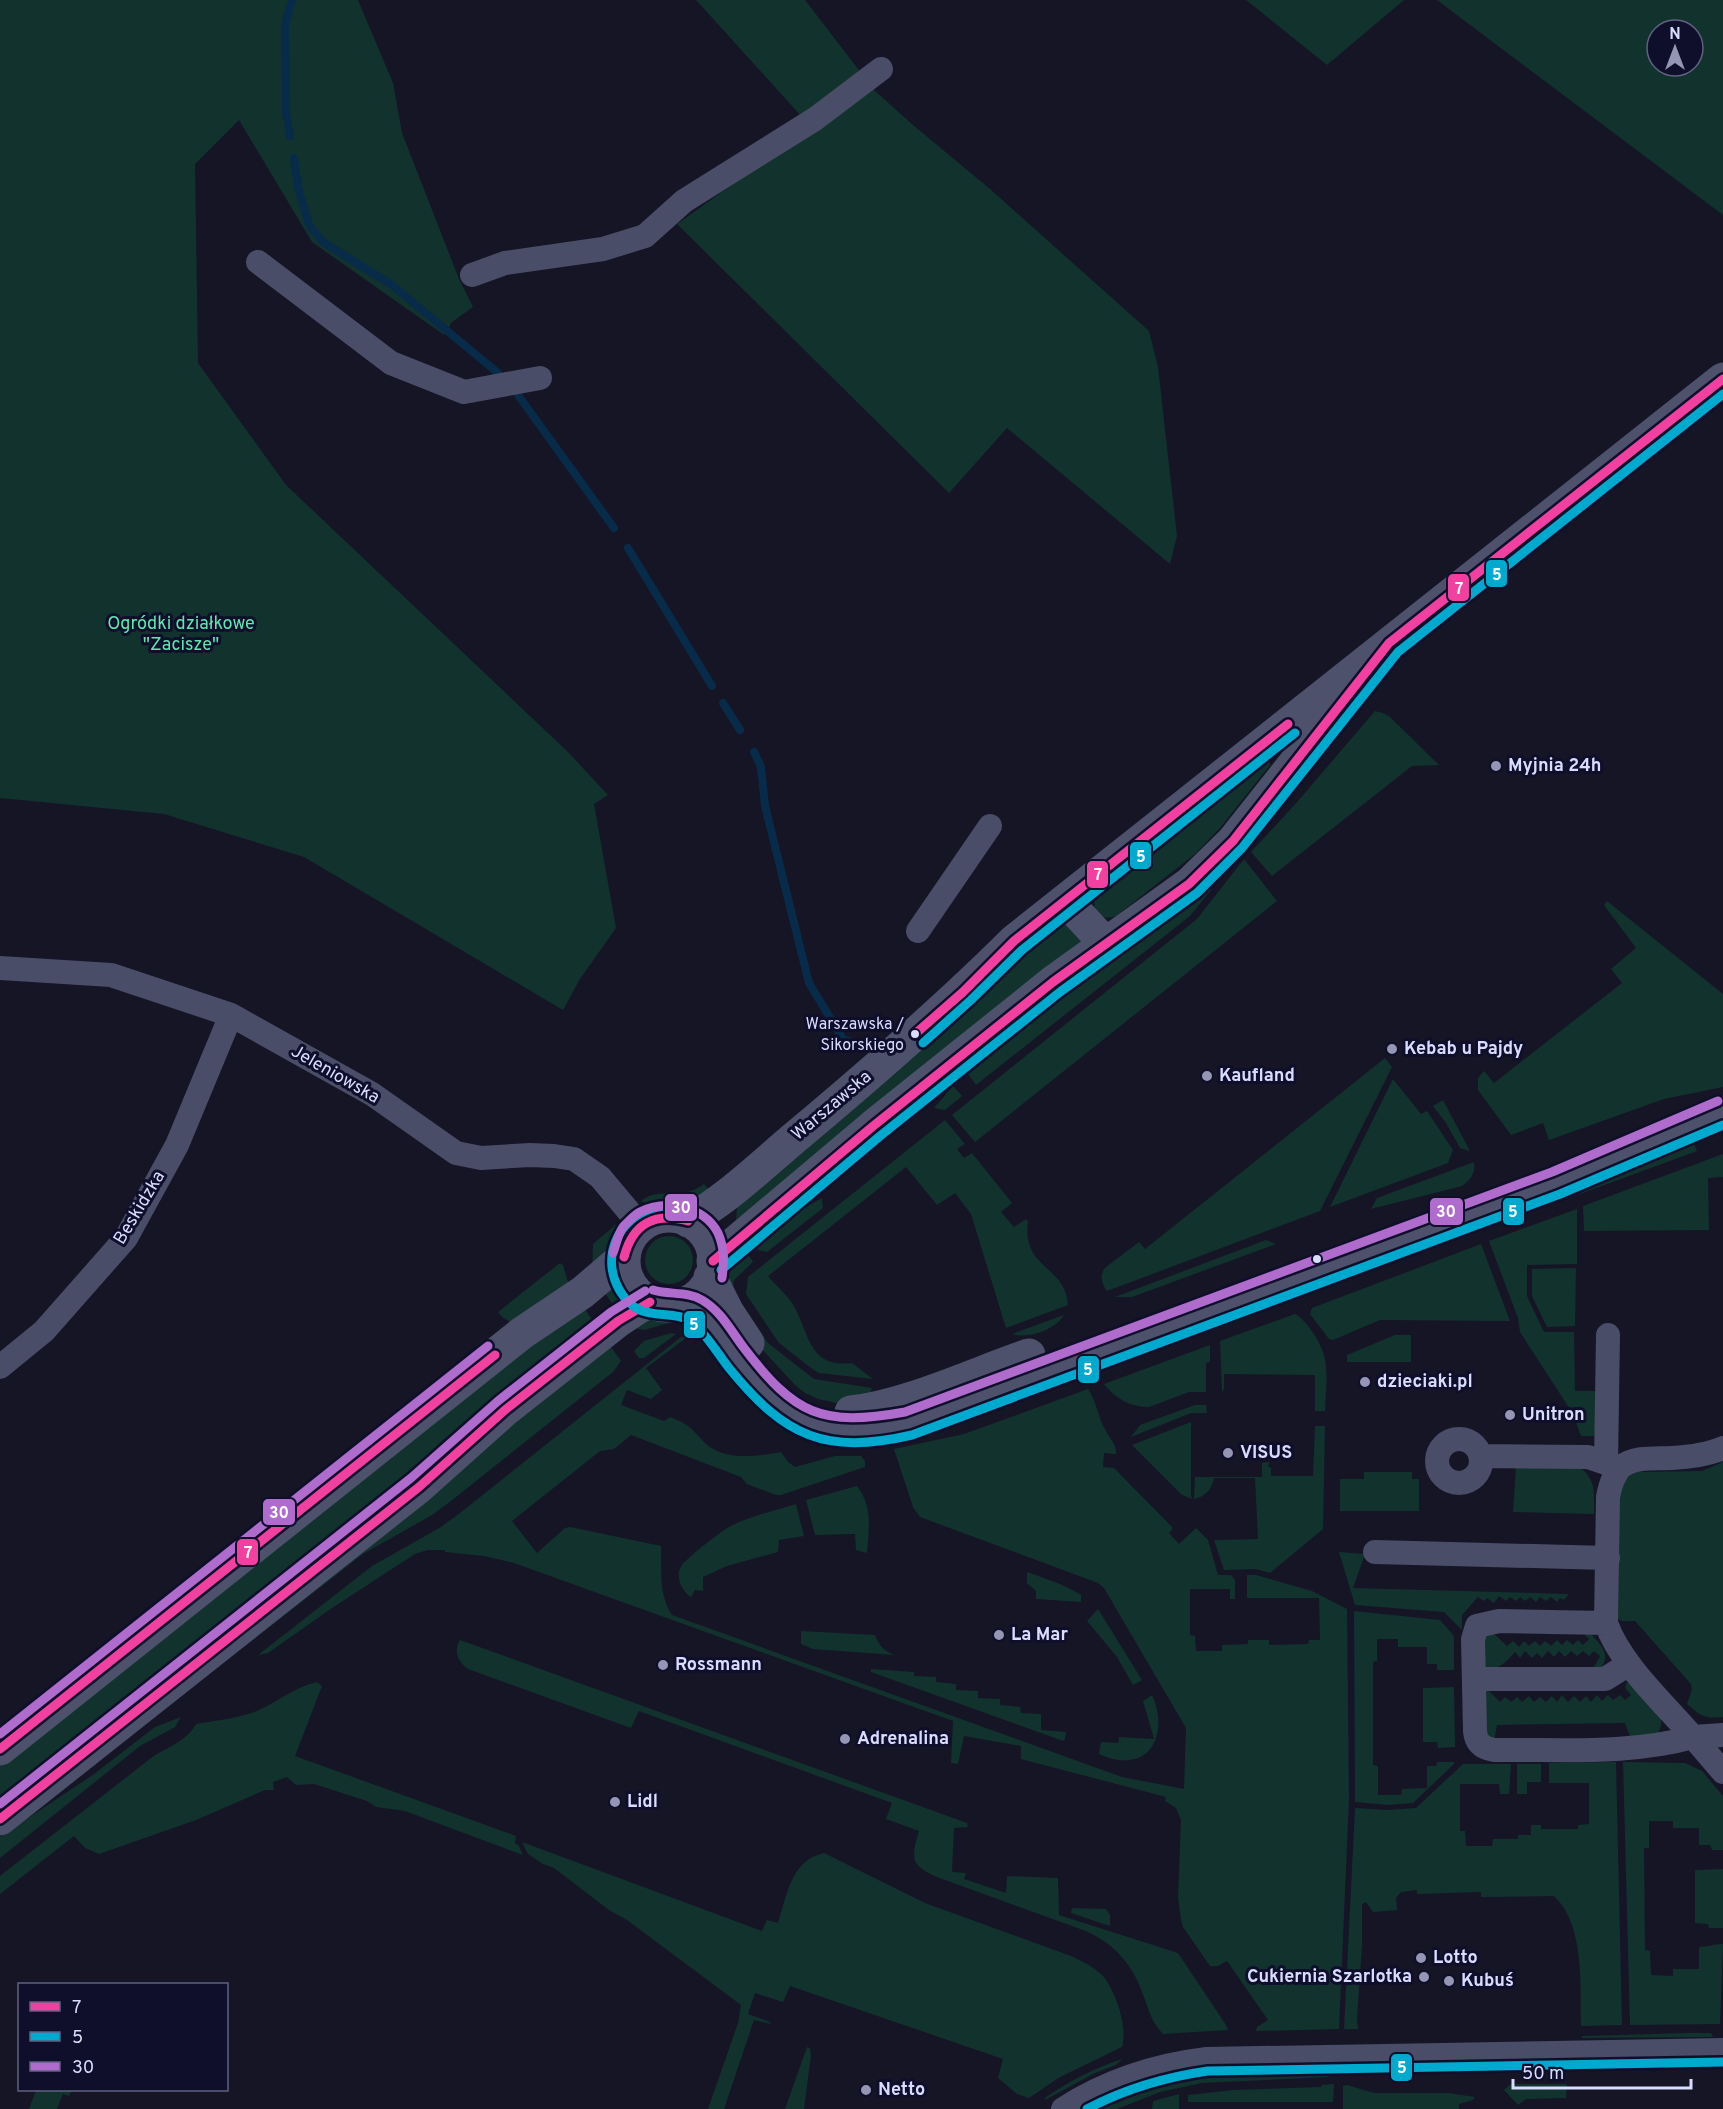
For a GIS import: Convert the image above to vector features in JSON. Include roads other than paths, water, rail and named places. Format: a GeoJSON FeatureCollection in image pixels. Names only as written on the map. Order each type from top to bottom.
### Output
{"type":"FeatureCollection","features":[{"type":"Feature","properties":{"kind":"main road","name":"Warszawska"},"geometry":{"type":"LineString","coordinates":[[688,1221],[723,1198],[848,1093],[963,992],[1014,941],[1723,379]]}},
{"type":"Feature","properties":{"kind":"main road","name":"Warszawska"},"geometry":{"type":"LineString","coordinates":[[712,1269],[872,1127],[1053,982],[1189,884],[1233,841],[1389,643]]}},
{"type":"Feature","properties":{"kind":"main road"},"geometry":{"type":"LineString","coordinates":[[1066,901],[1106,944]]}},
{"type":"Feature","properties":{"kind":"main road"},"geometry":{"type":"LineString","coordinates":[[1723,1106],[1678,1114],[1659,1120],[904,1401],[850,1413],[820,1409],[802,1401],[771,1373],[727,1311],[712,1269],[711,1247],[704,1234],[688,1221],[664,1217],[648,1221],[641,1226],[629,1240],[624,1257],[624,1267],[635,1291],[664,1303],[699,1313],[753,1379],[771,1399],[788,1412],[809,1424],[835,1431],[874,1431],[908,1424],[1556,1183],[1723,1112]]}},
{"type":"Feature","properties":{"kind":"main road"},"geometry":{"type":"LineString","coordinates":[[0,1749],[522,1333],[583,1292],[624,1257]]}},
{"type":"Feature","properties":{"kind":"main road"},"geometry":{"type":"LineString","coordinates":[[0,1820],[419,1487],[505,1410],[613,1325],[639,1307],[695,1298],[706,1285],[712,1269]]}},
{"type":"Feature","properties":{"kind":"street"},"geometry":{"type":"LineString","coordinates":[[472,275],[505,263],[603,249],[645,236],[684,201],[815,119],[881,69]]}},
{"type":"Feature","properties":{"kind":"street"},"geometry":{"type":"LineString","coordinates":[[258,262],[391,363],[464,392],[540,378]]}},
{"type":"Feature","properties":{"kind":"street"},"geometry":{"type":"LineString","coordinates":[[918,931],[990,826]]}},
{"type":"Feature","properties":{"kind":"street","name":"Jeleniowska"},"geometry":{"type":"LineString","coordinates":[[0,968],[111,975],[231,1015],[372,1094],[456,1154],[481,1158],[542,1156],[574,1159],[600,1177],[641,1226]]}},
{"type":"Feature","properties":{"kind":"street","name":"Beskidzka"},"geometry":{"type":"LineString","coordinates":[[0,1367],[44,1331],[126,1238],[177,1145],[231,1015]]}},
{"type":"Feature","properties":{"kind":"street"},"geometry":{"type":"LineString","coordinates":[[1608,1335],[1613,1466],[1608,1497],[1606,1623],[1611,1636],[1629,1664],[1723,1772]]}},
{"type":"Feature","properties":{"kind":"street"},"geometry":{"type":"LineString","coordinates":[[1481,1456],[1588,1457],[1613,1466],[1638,1460],[1690,1457],[1723,1448]]}},
{"type":"Feature","properties":{"kind":"street"},"geometry":{"type":"LineString","coordinates":[[1375,1552],[1608,1558]]}},
{"type":"Feature","properties":{"kind":"street"},"geometry":{"type":"LineString","coordinates":[[1606,1623],[1499,1621],[1479,1624],[1474,1632],[1474,1679],[1475,1737],[1480,1745],[1488,1749],[1634,1748],[1662,1745],[1693,1737],[1723,1735]]}},
{"type":"Feature","properties":{"kind":"street"},"geometry":{"type":"LineString","coordinates":[[1474,1679],[1605,1679],[1629,1664]]}},
{"type":"Feature","properties":{"kind":"street"},"geometry":{"type":"LineString","coordinates":[[1063,2109],[1091,2092],[1140,2072],[1207,2059],[1723,2050]]}},
{"type":"Feature","properties":{"kind":"waterway"},"geometry":{"type":"LineString","coordinates":[[290,136],[286,112],[285,25],[292,0]]}},
{"type":"Feature","properties":{"kind":"waterway"},"geometry":{"type":"LineString","coordinates":[[294,158],[298,187],[309,225],[323,242],[392,285],[498,373]]}},
{"type":"Feature","properties":{"kind":"waterway"},"geometry":{"type":"LineString","coordinates":[[518,395],[614,528]]}},
{"type":"Feature","properties":{"kind":"waterway"},"geometry":{"type":"LineString","coordinates":[[628,548],[712,686]]}},
{"type":"Feature","properties":{"kind":"waterway"},"geometry":{"type":"LineString","coordinates":[[723,703],[740,730]]}},
{"type":"Feature","properties":{"kind":"waterway"},"geometry":{"type":"LineString","coordinates":[[754,752],[761,767],[765,806],[809,983],[843,1039],[851,1042]]}},
{"type":"Feature","properties":{"kind":"place","name":"Myjnia 24h"},"geometry":{"type":"Point","coordinates":[1496,766]}},
{"type":"Feature","properties":{"kind":"place","name":"Warszawska / Sikorskiego"},"geometry":{"type":"Point","coordinates":[915,1034]}},
{"type":"Feature","properties":{"kind":"place","name":"Kebab u Pajdy"},"geometry":{"type":"Point","coordinates":[1392,1049]}},
{"type":"Feature","properties":{"kind":"place","name":"Kaufland"},"geometry":{"type":"Point","coordinates":[1207,1076]}},
{"type":"Feature","properties":{"kind":"place","name":"dzieciaki.pl"},"geometry":{"type":"Point","coordinates":[1365,1382]}},
{"type":"Feature","properties":{"kind":"place","name":"Unitron"},"geometry":{"type":"Point","coordinates":[1510,1415]}},
{"type":"Feature","properties":{"kind":"place","name":"VISUS"},"geometry":{"type":"Point","coordinates":[1228,1453]}},
{"type":"Feature","properties":{"kind":"place","name":"La Mar"},"geometry":{"type":"Point","coordinates":[999,1635]}},
{"type":"Feature","properties":{"kind":"place","name":"Rossmann"},"geometry":{"type":"Point","coordinates":[663,1665]}},
{"type":"Feature","properties":{"kind":"place","name":"Adrenalina"},"geometry":{"type":"Point","coordinates":[845,1739]}},
{"type":"Feature","properties":{"kind":"place","name":"Lidl"},"geometry":{"type":"Point","coordinates":[615,1802]}},
{"type":"Feature","properties":{"kind":"place","name":"Lotto"},"geometry":{"type":"Point","coordinates":[1421,1958]}},
{"type":"Feature","properties":{"kind":"place","name":"Cukiernia Szarlotka"},"geometry":{"type":"Point","coordinates":[1424,1977]}},
{"type":"Feature","properties":{"kind":"place","name":"Kubuś"},"geometry":{"type":"Point","coordinates":[1449,1981]}},
{"type":"Feature","properties":{"kind":"place","name":"Netto"},"geometry":{"type":"Point","coordinates":[866,2090]}},
{"type":"Feature","properties":{"kind":"park label","name":"Ogródki działkowe \"Zacisze\""},"geometry":{"type":"Point","coordinates":[181,634]}}]}
